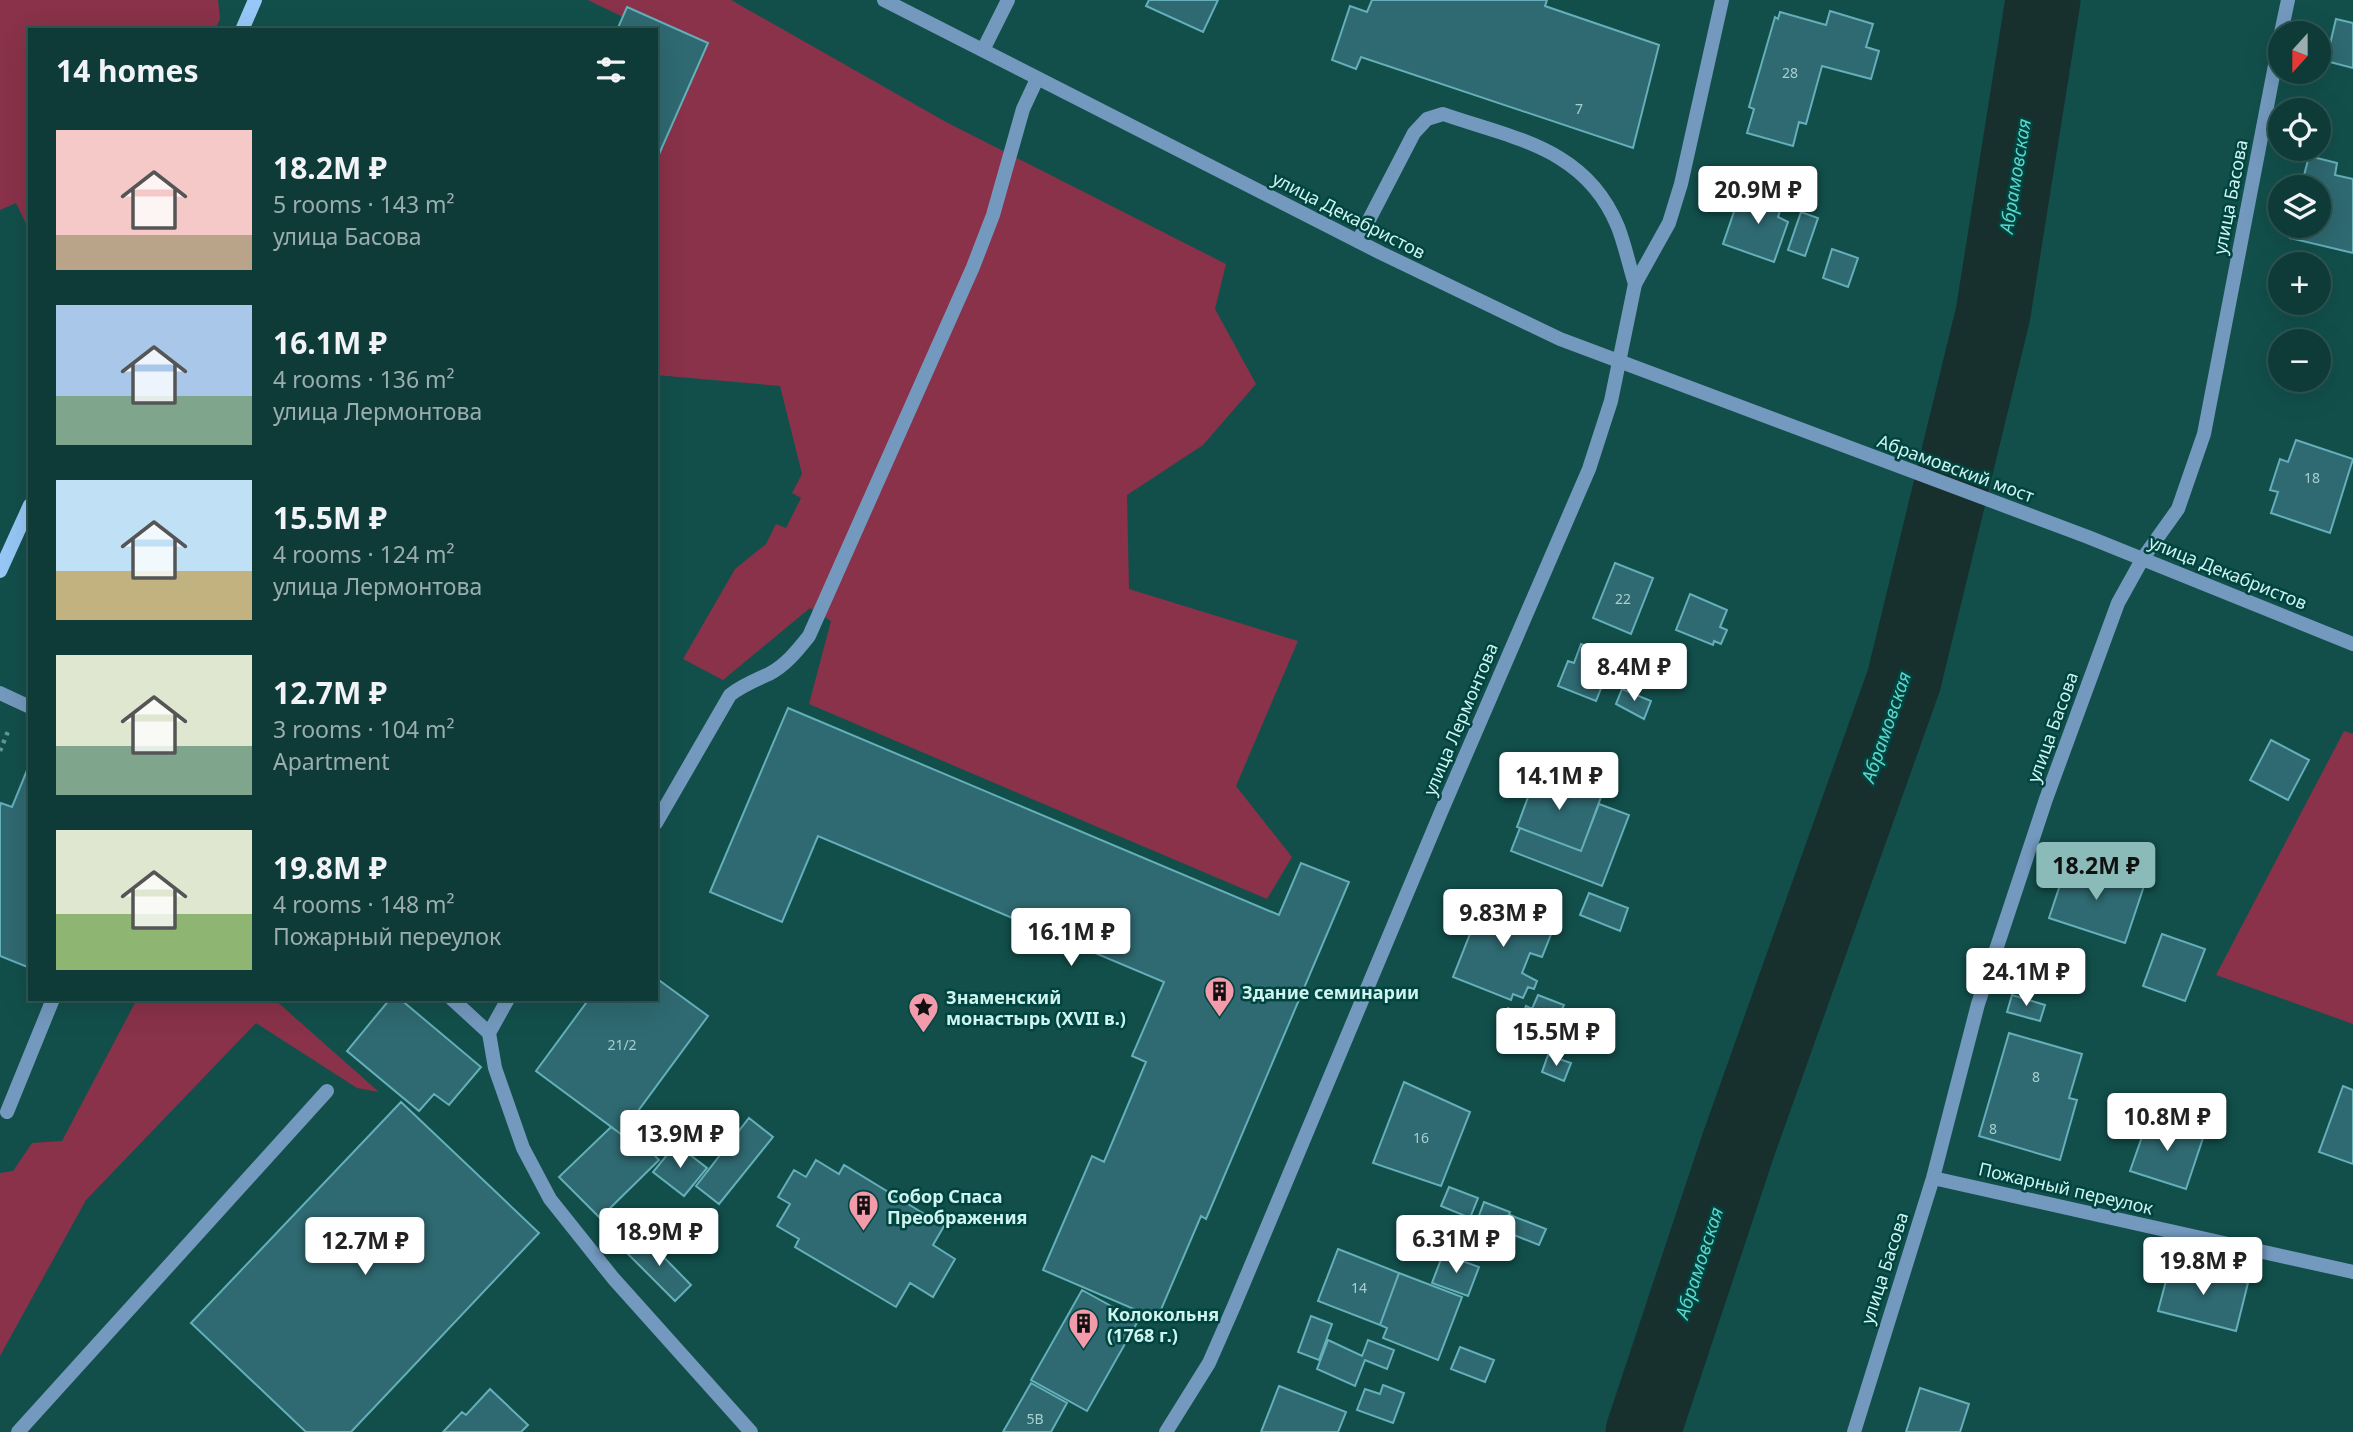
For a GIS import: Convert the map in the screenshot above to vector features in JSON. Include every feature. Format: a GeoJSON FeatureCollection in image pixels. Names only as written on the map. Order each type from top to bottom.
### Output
{"type":"FeatureCollection","features":[{"type":"Feature","properties":{"kind":"main road"},"geometry":{"type":"LineString","coordinates":[[243,28],[255,0]]}},
{"type":"Feature","properties":{"kind":"main road"},"geometry":{"type":"LineString","coordinates":[[0,571],[28,509]]}},
{"type":"Feature","properties":{"kind":"street","name":"улица Декабристов"},"geometry":{"type":"LineString","coordinates":[[884,0],[1505,314],[1618,363],[1811,435]]}},
{"type":"Feature","properties":{"kind":"street"},"geometry":{"type":"LineString","coordinates":[[983,50],[1008,0]]}},
{"type":"Feature","properties":{"kind":"street","name":"улица Лермонтова"},"geometry":{"type":"LineString","coordinates":[[1166,1432],[1209,1363],[1441,811],[1589,469],[1608,413],[1635,284],[1669,223],[1722,0]]}},
{"type":"Feature","properties":{"kind":"street"},"geometry":{"type":"LineString","coordinates":[[2284,21],[2288,0]]}},
{"type":"Feature","properties":{"kind":"street"},"geometry":{"type":"LineString","coordinates":[[658,820],[730,695],[745,683],[771,673],[792,658],[809,636],[973,267],[993,215],[1023,109],[1037,79]]}},
{"type":"Feature","properties":{"kind":"street","name":"улица Басова"},"geometry":{"type":"LineString","coordinates":[[1854,1432],[1933,1178],[1979,1004],[2046,799],[2118,603],[2143,558],[2178,509],[2204,434],[2271,84]]}},
{"type":"Feature","properties":{"kind":"street"},"geometry":{"type":"LineString","coordinates":[[1358,241],[1414,133],[1427,119],[1443,114],[1544,149],[1575,166],[1597,190],[1617,226],[1635,284]]}},
{"type":"Feature","properties":{"kind":"street","name":"Абрамовский мост"},"geometry":{"type":"LineString","coordinates":[[1811,435],[2088,537]]}},
{"type":"Feature","properties":{"kind":"street","name":"улица Декабристов"},"geometry":{"type":"LineString","coordinates":[[2088,537],[2353,643]]}},
{"type":"Feature","properties":{"kind":"street"},"geometry":{"type":"LineString","coordinates":[[0,693],[28,705]]}},
{"type":"Feature","properties":{"kind":"street"},"geometry":{"type":"LineString","coordinates":[[7,1112],[52,1001]]}},
{"type":"Feature","properties":{"kind":"street"},"geometry":{"type":"LineString","coordinates":[[454,1001],[489,1033],[495,1068],[523,1148],[550,1199],[613,1278],[751,1432]]}},
{"type":"Feature","properties":{"kind":"street"},"geometry":{"type":"LineString","coordinates":[[489,1033],[507,1001]]}},
{"type":"Feature","properties":{"kind":"street"},"geometry":{"type":"LineString","coordinates":[[18,1432],[327,1091]]}},
{"type":"Feature","properties":{"kind":"street","name":"Пожарный переулок"},"geometry":{"type":"LineString","coordinates":[[1933,1178],[2353,1272]]}},
{"type":"Feature","properties":{"kind":"shaded area"},"geometry":{"type":"Polygon","coordinates":[[[0,0],[218,0],[220,19],[216,28],[28,28],[28,228],[16,203],[0,210],[0,0]]]}},
{"type":"Feature","properties":{"kind":"shaded area"},"geometry":{"type":"Polygon","coordinates":[[[588,0],[731,0],[946,122],[1226,264],[1215,309],[1256,384],[1203,445],[1127,495],[1129,589],[1298,641],[1236,786],[1292,857],[1267,899],[809,704],[831,621],[810,608],[723,680],[683,659],[735,569],[766,544],[776,524],[786,528],[801,498],[792,493],[802,474],[780,386],[658,375],[658,156],[708,43],[628,7],[623,17],[588,0]]]}},
{"type":"Feature","properties":{"kind":"shaded area"},"geometry":{"type":"Polygon","coordinates":[[[2344,731],[2353,734],[2353,1024],[2216,975],[2344,731]]]}},
{"type":"Feature","properties":{"kind":"shaded area"},"geometry":{"type":"Polygon","coordinates":[[[136,1001],[276,1001],[379,1092],[357,1088],[256,1023],[86,1200],[0,1356],[0,1173],[13,1171],[32,1143],[62,1141],[136,1001]]]}},
{"type":"Feature","properties":{"kind":"building"},"geometry":{"type":"Polygon","coordinates":[[[1149,0],[1218,0],[1203,32],[1146,6],[1149,0]]]}},
{"type":"Feature","properties":{"kind":"building"},"geometry":{"type":"Polygon","coordinates":[[[1372,0],[1547,0],[1545,6],[1659,45],[1633,148],[1361,57],[1356,69],[1332,60],[1350,6],[1367,12],[1372,0]]]}},
{"type":"Feature","properties":{"kind":"building"},"geometry":{"type":"Polygon","coordinates":[[[627,7],[708,43],[658,156],[658,28],[618,28],[627,7]]]}},
{"type":"Feature","properties":{"kind":"building"},"geometry":{"type":"Polygon","coordinates":[[[1830,11],[1873,24],[1866,47],[1879,51],[1871,79],[1822,66],[1806,124],[1799,122],[1793,146],[1747,133],[1754,109],[1749,107],[1775,17],[1778,19],[1780,12],[1826,25],[1830,11]]]}},
{"type":"Feature","properties":{"kind":"building"},"geometry":{"type":"Polygon","coordinates":[[[2336,19],[2353,23],[2353,68],[2331,62],[2331,40],[2336,19]]]}},
{"type":"Feature","properties":{"kind":"building"},"geometry":{"type":"Polygon","coordinates":[[[2308,161],[2329,161],[2337,163],[2335,175],[2353,179],[2353,253],[2290,238],[2331,238],[2331,175],[2304,175],[2308,161]]]}},
{"type":"Feature","properties":{"kind":"building"},"geometry":{"type":"Polygon","coordinates":[[[1754,188],[1784,198],[1778,217],[1788,222],[1774,262],[1723,244],[1737,203],[1747,207],[1754,188]]]}},
{"type":"Feature","properties":{"kind":"building"},"geometry":{"type":"Polygon","coordinates":[[[1801,212],[1818,218],[1805,256],[1788,250],[1801,212]]]}},
{"type":"Feature","properties":{"kind":"building"},"geometry":{"type":"Polygon","coordinates":[[[1832,249],[1858,258],[1848,287],[1823,278],[1832,249]]]}},
{"type":"Feature","properties":{"kind":"building"},"geometry":{"type":"Polygon","coordinates":[[[2296,440],[2353,459],[2330,533],[2271,513],[2278,492],[2270,490],[2280,459],[2288,462],[2296,440]]]}},
{"type":"Feature","properties":{"kind":"building"},"geometry":{"type":"Polygon","coordinates":[[[1615,563],[1653,578],[1631,634],[1593,618],[1615,563]]]}},
{"type":"Feature","properties":{"kind":"building"},"geometry":{"type":"Polygon","coordinates":[[[1690,594],[1727,610],[1720,627],[1727,630],[1721,644],[1714,641],[1713,645],[1676,630],[1690,594]]]}},
{"type":"Feature","properties":{"kind":"building"},"geometry":{"type":"Polygon","coordinates":[[[1581,644],[1614,657],[1610,667],[1622,671],[1617,686],[1604,681],[1596,701],[1558,686],[1568,661],[1574,663],[1581,644]]]}},
{"type":"Feature","properties":{"kind":"building"},"geometry":{"type":"Polygon","coordinates":[[[1622,689],[1651,701],[1644,719],[1616,704],[1622,689]]]}},
{"type":"Feature","properties":{"kind":"building","name":"Здание семинарии"},"geometry":{"type":"Polygon","coordinates":[[[788,708],[1279,915],[1301,863],[1349,882],[1206,1219],[1201,1216],[1157,1319],[1043,1270],[1092,1156],[1104,1162],[1146,1062],[1132,1056],[1164,982],[818,836],[782,922],[710,892],[788,708]]]}},
{"type":"Feature","properties":{"kind":"building"},"geometry":{"type":"Polygon","coordinates":[[[2271,740],[2309,760],[2288,800],[2250,780],[2271,740]]]}},
{"type":"Feature","properties":{"kind":"building"},"geometry":{"type":"Polygon","coordinates":[[[28,768],[28,967],[0,956],[0,807],[1,803],[12,807],[28,768]]]}},
{"type":"Feature","properties":{"kind":"building"},"geometry":{"type":"Polygon","coordinates":[[[1537,773],[1601,797],[1581,851],[1517,827],[1537,773]]]}},
{"type":"Feature","properties":{"kind":"building"},"geometry":{"type":"Polygon","coordinates":[[[1599,804],[1629,815],[1602,886],[1511,851],[1520,828],[1581,851],[1599,804]]]}},
{"type":"Feature","properties":{"kind":"building"},"geometry":{"type":"Polygon","coordinates":[[[2068,861],[2144,886],[2125,943],[2049,918],[2068,861]]]}},
{"type":"Feature","properties":{"kind":"building"},"geometry":{"type":"Polygon","coordinates":[[[1589,893],[1628,908],[1620,931],[1580,915],[1589,893]]]}},
{"type":"Feature","properties":{"kind":"building"},"geometry":{"type":"Polygon","coordinates":[[[1485,896],[1539,917],[1541,912],[1557,919],[1542,957],[1530,953],[1522,973],[1537,981],[1534,989],[1528,987],[1523,998],[1513,994],[1511,1000],[1453,977],[1485,896]]]}},
{"type":"Feature","properties":{"kind":"building"},"geometry":{"type":"Polygon","coordinates":[[[2162,934],[2205,949],[2185,1001],[2143,986],[2162,934]]]}},
{"type":"Feature","properties":{"kind":"building"},"geometry":{"type":"Polygon","coordinates":[[[658,979],[708,1016],[621,1134],[536,1071],[588,1001],[658,1001],[658,979]]]}},
{"type":"Feature","properties":{"kind":"building"},"geometry":{"type":"Polygon","coordinates":[[[1538,995],[1564,1005],[1560,1014],[1589,1026],[1580,1049],[1556,1040],[1551,1053],[1499,1033],[1508,1008],[1523,1014],[1526,1006],[1532,1009],[1538,995]]]}},
{"type":"Feature","properties":{"kind":"building"},"geometry":{"type":"Polygon","coordinates":[[[2012,995],[2045,1005],[2040,1021],[2007,1012],[2012,995]]]}},
{"type":"Feature","properties":{"kind":"building"},"geometry":{"type":"Polygon","coordinates":[[[388,1001],[402,1001],[481,1067],[449,1105],[434,1094],[419,1111],[347,1051],[388,1001]]]}},
{"type":"Feature","properties":{"kind":"building"},"geometry":{"type":"Polygon","coordinates":[[[2009,1033],[2082,1054],[2069,1098],[2077,1100],[2060,1160],[1979,1136],[2009,1033]]]}},
{"type":"Feature","properties":{"kind":"building"},"geometry":{"type":"Polygon","coordinates":[[[1548,1055],[1571,1063],[1564,1081],[1542,1072],[1548,1055]]]}},
{"type":"Feature","properties":{"kind":"building"},"geometry":{"type":"Polygon","coordinates":[[[1404,1082],[1470,1112],[1441,1186],[1373,1163],[1404,1082]]]}},
{"type":"Feature","properties":{"kind":"building"},"geometry":{"type":"Polygon","coordinates":[[[2343,1086],[2353,1090],[2353,1164],[2319,1152],[2343,1086]]]}},
{"type":"Feature","properties":{"kind":"building"},"geometry":{"type":"Polygon","coordinates":[[[401,1102],[539,1233],[351,1432],[306,1432],[191,1323],[401,1102]]]}},
{"type":"Feature","properties":{"kind":"building"},"geometry":{"type":"Polygon","coordinates":[[[2149,1117],[2204,1135],[2186,1189],[2130,1171],[2149,1117]]]}},
{"type":"Feature","properties":{"kind":"building"},"geometry":{"type":"Polygon","coordinates":[[[749,1118],[773,1137],[719,1204],[696,1186],[749,1118]]]}},
{"type":"Feature","properties":{"kind":"building"},"geometry":{"type":"Polygon","coordinates":[[[611,1127],[621,1134],[626,1127],[659,1160],[600,1218],[559,1177],[611,1127]]]}},
{"type":"Feature","properties":{"kind":"building"},"geometry":{"type":"Polygon","coordinates":[[[676,1144],[707,1168],[684,1196],[653,1172],[676,1144]]]}},
{"type":"Feature","properties":{"kind":"building","name":"Собор Спаса Преображения"},"geometry":{"type":"Polygon","coordinates":[[[816,1160],[839,1174],[844,1165],[944,1226],[933,1245],[955,1259],[933,1297],[910,1283],[896,1307],[795,1247],[799,1239],[777,1226],[790,1204],[778,1197],[794,1170],[806,1177],[816,1160]]]}},
{"type":"Feature","properties":{"kind":"building"},"geometry":{"type":"Polygon","coordinates":[[[1449,1187],[1478,1198],[1470,1218],[1441,1206],[1449,1187]]]}},
{"type":"Feature","properties":{"kind":"building"},"geometry":{"type":"Polygon","coordinates":[[[1484,1202],[1510,1212],[1502,1231],[1477,1221],[1484,1202]]]}},
{"type":"Feature","properties":{"kind":"building"},"geometry":{"type":"Polygon","coordinates":[[[1510,1215],[1546,1229],[1539,1245],[1504,1231],[1510,1215]]]}},
{"type":"Feature","properties":{"kind":"building"},"geometry":{"type":"Polygon","coordinates":[[[643,1236],[691,1285],[675,1301],[626,1252],[643,1236]]]}},
{"type":"Feature","properties":{"kind":"building"},"geometry":{"type":"Polygon","coordinates":[[[1338,1249],[1399,1273],[1380,1325],[1318,1301],[1338,1249]]]}},
{"type":"Feature","properties":{"kind":"building"},"geometry":{"type":"Polygon","coordinates":[[[1443,1254],[1479,1267],[1468,1296],[1432,1283],[1443,1254]]]}},
{"type":"Feature","properties":{"kind":"building"},"geometry":{"type":"Polygon","coordinates":[[[2171,1262],[2248,1283],[2236,1331],[2158,1311],[2171,1262]]]}},
{"type":"Feature","properties":{"kind":"building"},"geometry":{"type":"Polygon","coordinates":[[[1399,1273],[1462,1297],[1438,1360],[1383,1338],[1387,1328],[1380,1325],[1399,1273]]]}},
{"type":"Feature","properties":{"kind":"building","name":"Колокольня (1768 г.)"},"geometry":{"type":"Polygon","coordinates":[[[1082,1290],[1138,1321],[1087,1411],[1031,1380],[1082,1290]]]}},
{"type":"Feature","properties":{"kind":"building"},"geometry":{"type":"Polygon","coordinates":[[[1311,1316],[1332,1324],[1319,1360],[1298,1352],[1311,1316]]]}},
{"type":"Feature","properties":{"kind":"building"},"geometry":{"type":"Polygon","coordinates":[[[1328,1340],[1362,1356],[1368,1340],[1394,1350],[1387,1369],[1365,1360],[1355,1386],[1317,1369],[1328,1340]]]}},
{"type":"Feature","properties":{"kind":"building"},"geometry":{"type":"Polygon","coordinates":[[[1460,1347],[1494,1360],[1485,1382],[1451,1369],[1460,1347]]]}},
{"type":"Feature","properties":{"kind":"building"},"geometry":{"type":"Polygon","coordinates":[[[1031,1383],[1067,1403],[1051,1432],[1003,1432],[1031,1383]]]}},
{"type":"Feature","properties":{"kind":"building"},"geometry":{"type":"Polygon","coordinates":[[[1383,1385],[1404,1393],[1393,1423],[1357,1410],[1365,1389],[1380,1394],[1383,1385]]]}},
{"type":"Feature","properties":{"kind":"building"},"geometry":{"type":"Polygon","coordinates":[[[1279,1386],[1346,1412],[1338,1432],[1261,1432],[1279,1386]]]}},
{"type":"Feature","properties":{"kind":"building"},"geometry":{"type":"Polygon","coordinates":[[[1920,1388],[1969,1404],[1960,1432],[1906,1432],[1920,1388]]]}},
{"type":"Feature","properties":{"kind":"building"},"geometry":{"type":"Polygon","coordinates":[[[490,1389],[528,1425],[521,1432],[443,1432],[462,1412],[466,1415],[490,1389]]]}},
{"type":"Feature","properties":{"kind":"waterway","name":"Абрамовская"},"geometry":{"type":"LineString","coordinates":[[1643,1432],[1738,1146],[1904,680],[1993,314],[2043,0]]}},
{"type":"Feature","properties":{"kind":"place","name":"Здание семинарии"},"geometry":{"type":"Point","coordinates":[1219,1019]}},
{"type":"Feature","properties":{"kind":"place","name":"Знаменский монастырь (XVII в.)"},"geometry":{"type":"Point","coordinates":[923,1034]}},
{"type":"Feature","properties":{"kind":"place","name":"Собор Спаса Преображения"},"geometry":{"type":"Point","coordinates":[864,1233]}},
{"type":"Feature","properties":{"kind":"place","name":"Колокольня (1768 г.)"},"geometry":{"type":"Point","coordinates":[1084,1351]}}]}
